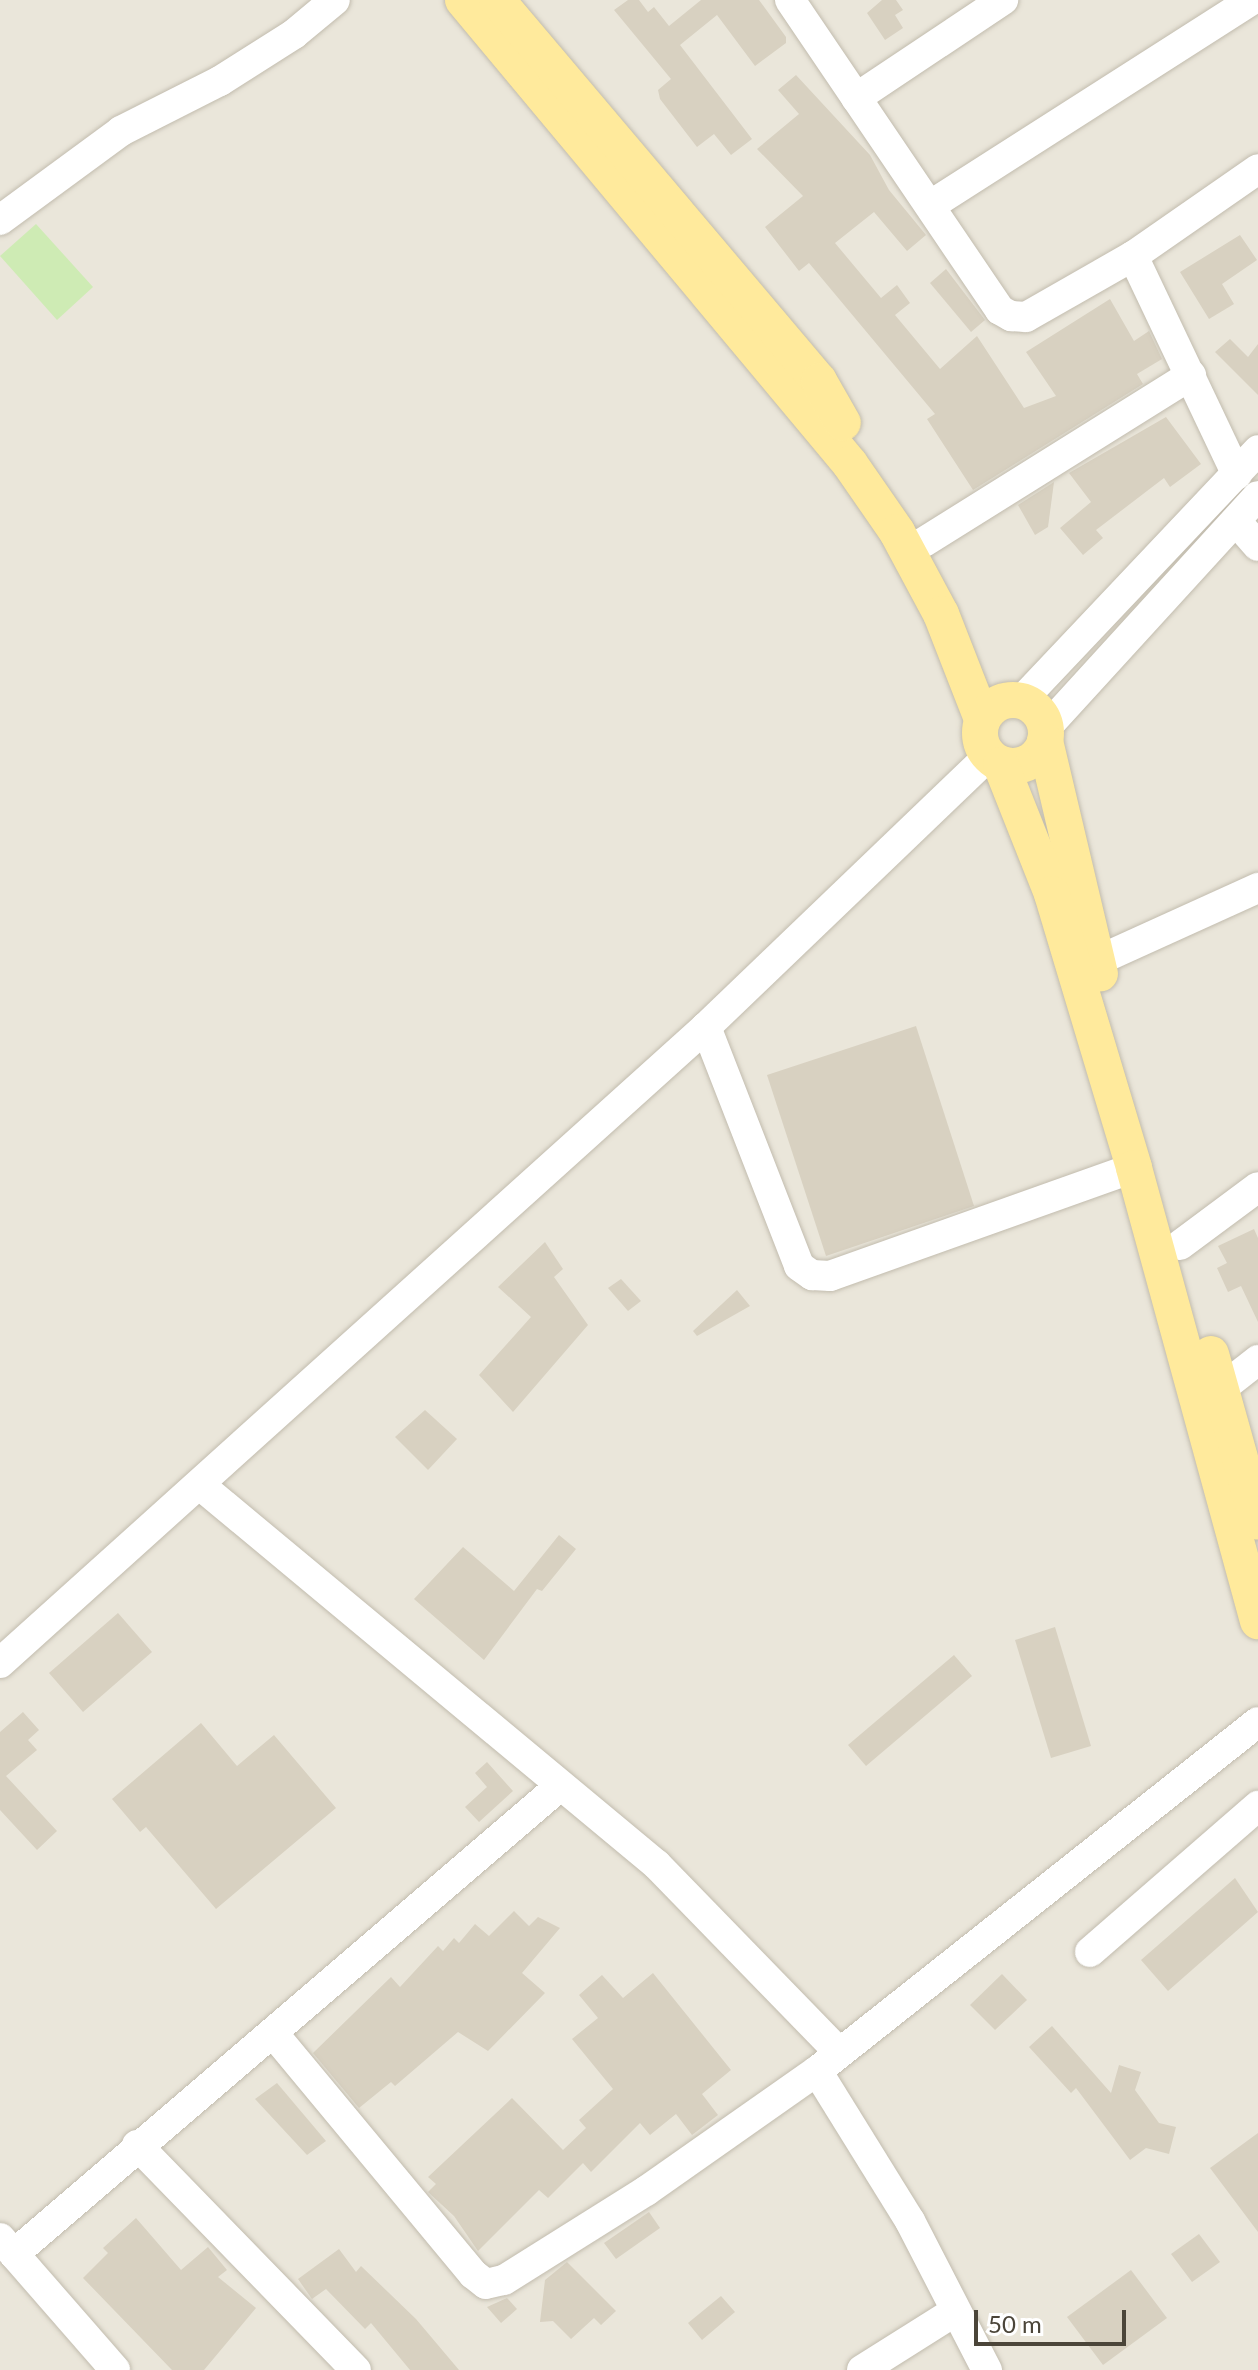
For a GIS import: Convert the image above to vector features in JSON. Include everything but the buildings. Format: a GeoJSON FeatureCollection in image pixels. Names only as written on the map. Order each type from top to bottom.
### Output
{"type":"FeatureCollection","features":[{"type":"Feature","properties":{"kind":"main road"},"geometry":{"type":"LineString","coordinates":[[463,0],[850,464],[897,532],[941,614],[1002,707]]}},
{"type":"Feature","properties":{"kind":"main road"},"geometry":{"type":"LineString","coordinates":[[497,0],[819,381],[924,542],[1002,707]]}},
{"type":"Feature","properties":{"kind":"main road"},"geometry":{"type":"LineString","coordinates":[[1002,707],[1033,706],[1046,735],[1097,961],[1258,1522]]}},
{"type":"Feature","properties":{"kind":"main road"},"geometry":{"type":"LineString","coordinates":[[1002,707],[981,745],[995,761],[1052,894],[1134,1168],[1258,1621]]}},
{"type":"Feature","properties":{"kind":"main road"},"geometry":{"type":"LineString","coordinates":[[995,761],[1023,765],[1046,735]]}},
{"type":"Feature","properties":{"kind":"street"},"geometry":{"type":"LineString","coordinates":[[0,220],[121,131],[220,81],[335,0]]}},
{"type":"Feature","properties":{"kind":"street"},"geometry":{"type":"LineString","coordinates":[[790,0],[1000,310],[1011,316],[1026,317],[1133,256],[1258,169]]}},
{"type":"Feature","properties":{"kind":"street"},"geometry":{"type":"LineString","coordinates":[[856,98],[1003,0]]}},
{"type":"Feature","properties":{"kind":"street"},"geometry":{"type":"LineString","coordinates":[[931,205],[1251,0]]}},
{"type":"Feature","properties":{"kind":"street"},"geometry":{"type":"LineString","coordinates":[[1133,256],[1248,486]]}},
{"type":"Feature","properties":{"kind":"street"},"geometry":{"type":"LineString","coordinates":[[924,542],[1191,375]]}},
{"type":"Feature","properties":{"kind":"street"},"geometry":{"type":"LineString","coordinates":[[1046,735],[1236,521],[1258,450]]}},
{"type":"Feature","properties":{"kind":"street"},"geometry":{"type":"LineString","coordinates":[[1002,707],[1248,486]]}},
{"type":"Feature","properties":{"kind":"street"},"geometry":{"type":"LineString","coordinates":[[1236,521],[1258,546]]}},
{"type":"Feature","properties":{"kind":"street"},"geometry":{"type":"LineString","coordinates":[[0,1663],[706,1027],[995,761]]}},
{"type":"Feature","properties":{"kind":"street"},"geometry":{"type":"LineString","coordinates":[[1097,961],[1258,888]]}},
{"type":"Feature","properties":{"kind":"street"},"geometry":{"type":"LineString","coordinates":[[706,1027],[799,1266],[812,1275],[830,1276],[1134,1168]]}},
{"type":"Feature","properties":{"kind":"street"},"geometry":{"type":"LineString","coordinates":[[1180,1245],[1258,1187]]}},
{"type":"Feature","properties":{"kind":"street"},"geometry":{"type":"LineString","coordinates":[[1221,1389],[1258,1360]]}},
{"type":"Feature","properties":{"kind":"street"},"geometry":{"type":"LineString","coordinates":[[200,1485],[686,1892],[828,2061],[954,2312],[987,2370]]}},
{"type":"Feature","properties":{"kind":"street"},"geometry":{"type":"LineString","coordinates":[[273,2033],[473,2274],[486,2284],[504,2280],[646,2191],[828,2061],[1258,1722]]}},
{"type":"Feature","properties":{"kind":"street"},"geometry":{"type":"LineString","coordinates":[[115,2370],[7,2246],[137,2145],[273,2033],[560,1786]]}},
{"type":"Feature","properties":{"kind":"street"},"geometry":{"type":"LineString","coordinates":[[1090,1952],[1258,1806]]}},
{"type":"Feature","properties":{"kind":"street"},"geometry":{"type":"LineString","coordinates":[[137,2145],[356,2370]]}},
{"type":"Feature","properties":{"kind":"street"},"geometry":{"type":"LineString","coordinates":[[862,2370],[954,2312]]}},
{"type":"Feature","properties":{"kind":"shaded area"},"geometry":{"type":"Polygon","coordinates":[[[0,0],[1258,0],[1258,2370],[0,2370],[0,0]]]}},
{"type":"Feature","properties":{"kind":"green space"},"geometry":{"type":"Polygon","coordinates":[[[36,224],[93,287],[57,320],[0,256],[36,224]]]}}]}
